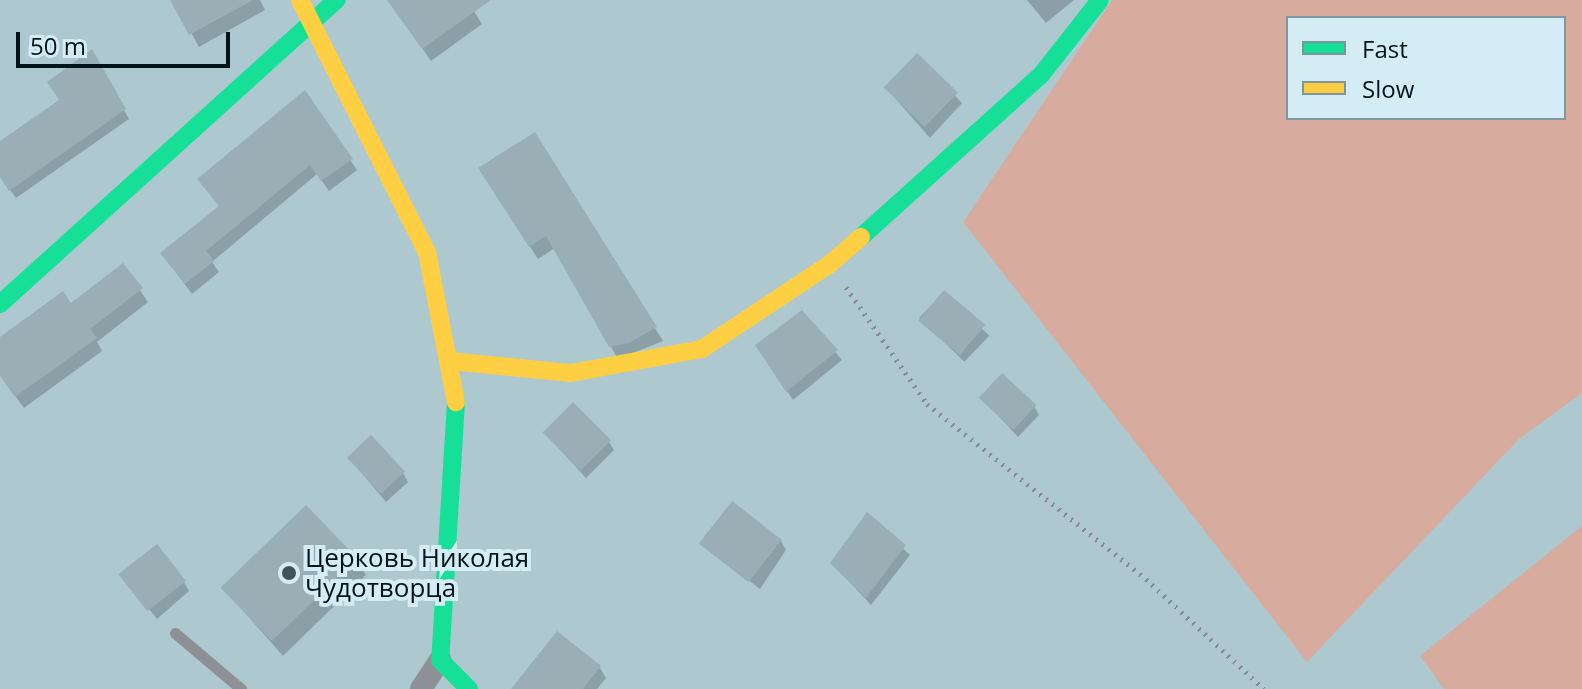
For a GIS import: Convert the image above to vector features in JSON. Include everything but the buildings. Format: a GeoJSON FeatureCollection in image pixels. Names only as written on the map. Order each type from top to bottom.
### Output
{"type":"FeatureCollection","features":[{"type":"Feature","properties":{"kind":"street"},"geometry":{"type":"LineString","coordinates":[[300,0],[427,252],[457,390],[440,660],[421,689]]}},
{"type":"Feature","properties":{"kind":"street"},"geometry":{"type":"LineString","coordinates":[[0,304],[337,0]]}},
{"type":"Feature","properties":{"kind":"street"},"geometry":{"type":"LineString","coordinates":[[450,361],[571,373],[702,349],[830,264],[1041,75],[1100,0]]}},
{"type":"Feature","properties":{"kind":"street"},"geometry":{"type":"LineString","coordinates":[[440,660],[469,689]]}},
{"type":"Feature","properties":{"kind":"lane"},"geometry":{"type":"LineString","coordinates":[[175,633],[241,689]]}},
{"type":"Feature","properties":{"kind":"path"},"geometry":{"type":"LineString","coordinates":[[830,264],[927,404],[1146,579],[1264,689]]}},
{"type":"Feature","properties":{"kind":"shaded area"},"geometry":{"type":"Polygon","coordinates":[[[1112,0],[1582,0],[1582,393],[1519,439],[1307,662],[963,222],[1112,0]]]}},
{"type":"Feature","properties":{"kind":"shaded area"},"geometry":{"type":"Polygon","coordinates":[[[1582,526],[1582,689],[1444,689],[1420,656],[1582,526]]]}},
{"type":"Feature","properties":{"kind":"traffic: fast"},"geometry":{"type":"LineString","coordinates":[[0,304],[337,0]]}},
{"type":"Feature","properties":{"kind":"traffic: fast"},"geometry":{"type":"LineString","coordinates":[[861,237],[1041,75],[1100,0]]}},
{"type":"Feature","properties":{"kind":"traffic: fast"},"geometry":{"type":"LineString","coordinates":[[456,402],[440,660],[469,689]]}},
{"type":"Feature","properties":{"kind":"traffic: slow"},"geometry":{"type":"LineString","coordinates":[[300,0],[427,252],[456,402]]}},
{"type":"Feature","properties":{"kind":"traffic: slow"},"geometry":{"type":"LineString","coordinates":[[450,361],[571,373],[702,349],[830,264],[861,237]]}},
{"type":"Feature","properties":{"kind":"place","name":"Церковь Николая Чудотворца"},"geometry":{"type":"Point","coordinates":[289,573]}}]}
